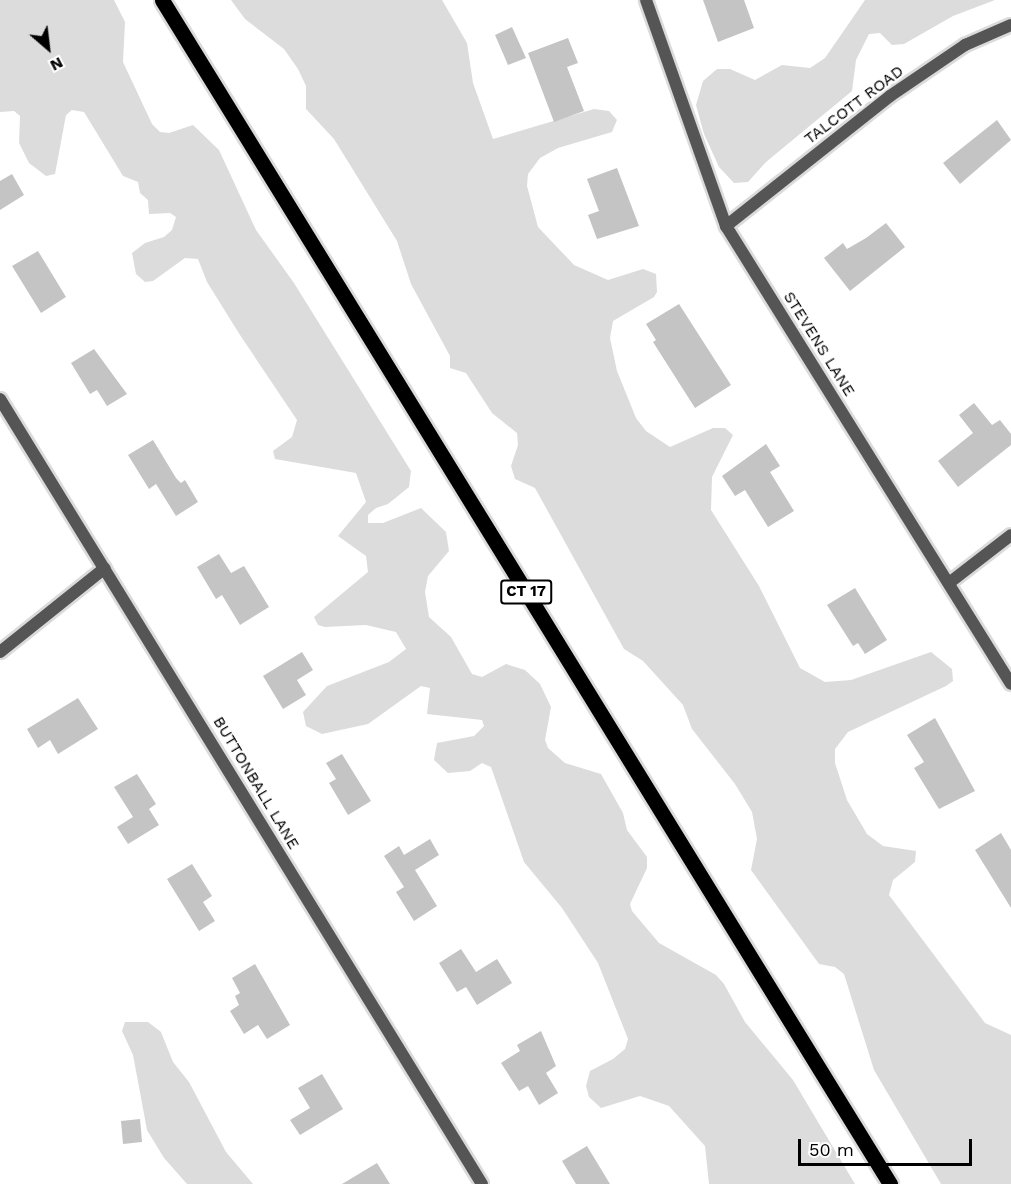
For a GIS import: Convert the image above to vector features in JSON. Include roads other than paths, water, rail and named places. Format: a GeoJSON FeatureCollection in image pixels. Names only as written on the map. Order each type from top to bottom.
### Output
{"type":"FeatureCollection","features":[{"type":"Feature","properties":{"kind":"main road","name":"CT 17"},"geometry":{"type":"LineString","coordinates":[[162,0],[890,1184]]}},
{"type":"Feature","properties":{"kind":"street","name":"STEVENS LANE"},"geometry":{"type":"LineString","coordinates":[[646,0],[726,226],[1011,684]]}},
{"type":"Feature","properties":{"kind":"street","name":"TALCOTT ROAD"},"geometry":{"type":"LineString","coordinates":[[726,226],[890,96],[965,45],[1011,25]]}},
{"type":"Feature","properties":{"kind":"street","name":"BUTTONBALL LANE"},"geometry":{"type":"LineString","coordinates":[[0,399],[482,1184]]}},
{"type":"Feature","properties":{"kind":"street"},"geometry":{"type":"LineString","coordinates":[[949,583],[1011,535]]}},
{"type":"Feature","properties":{"kind":"street"},"geometry":{"type":"LineString","coordinates":[[0,652],[105,568]]}}]}
